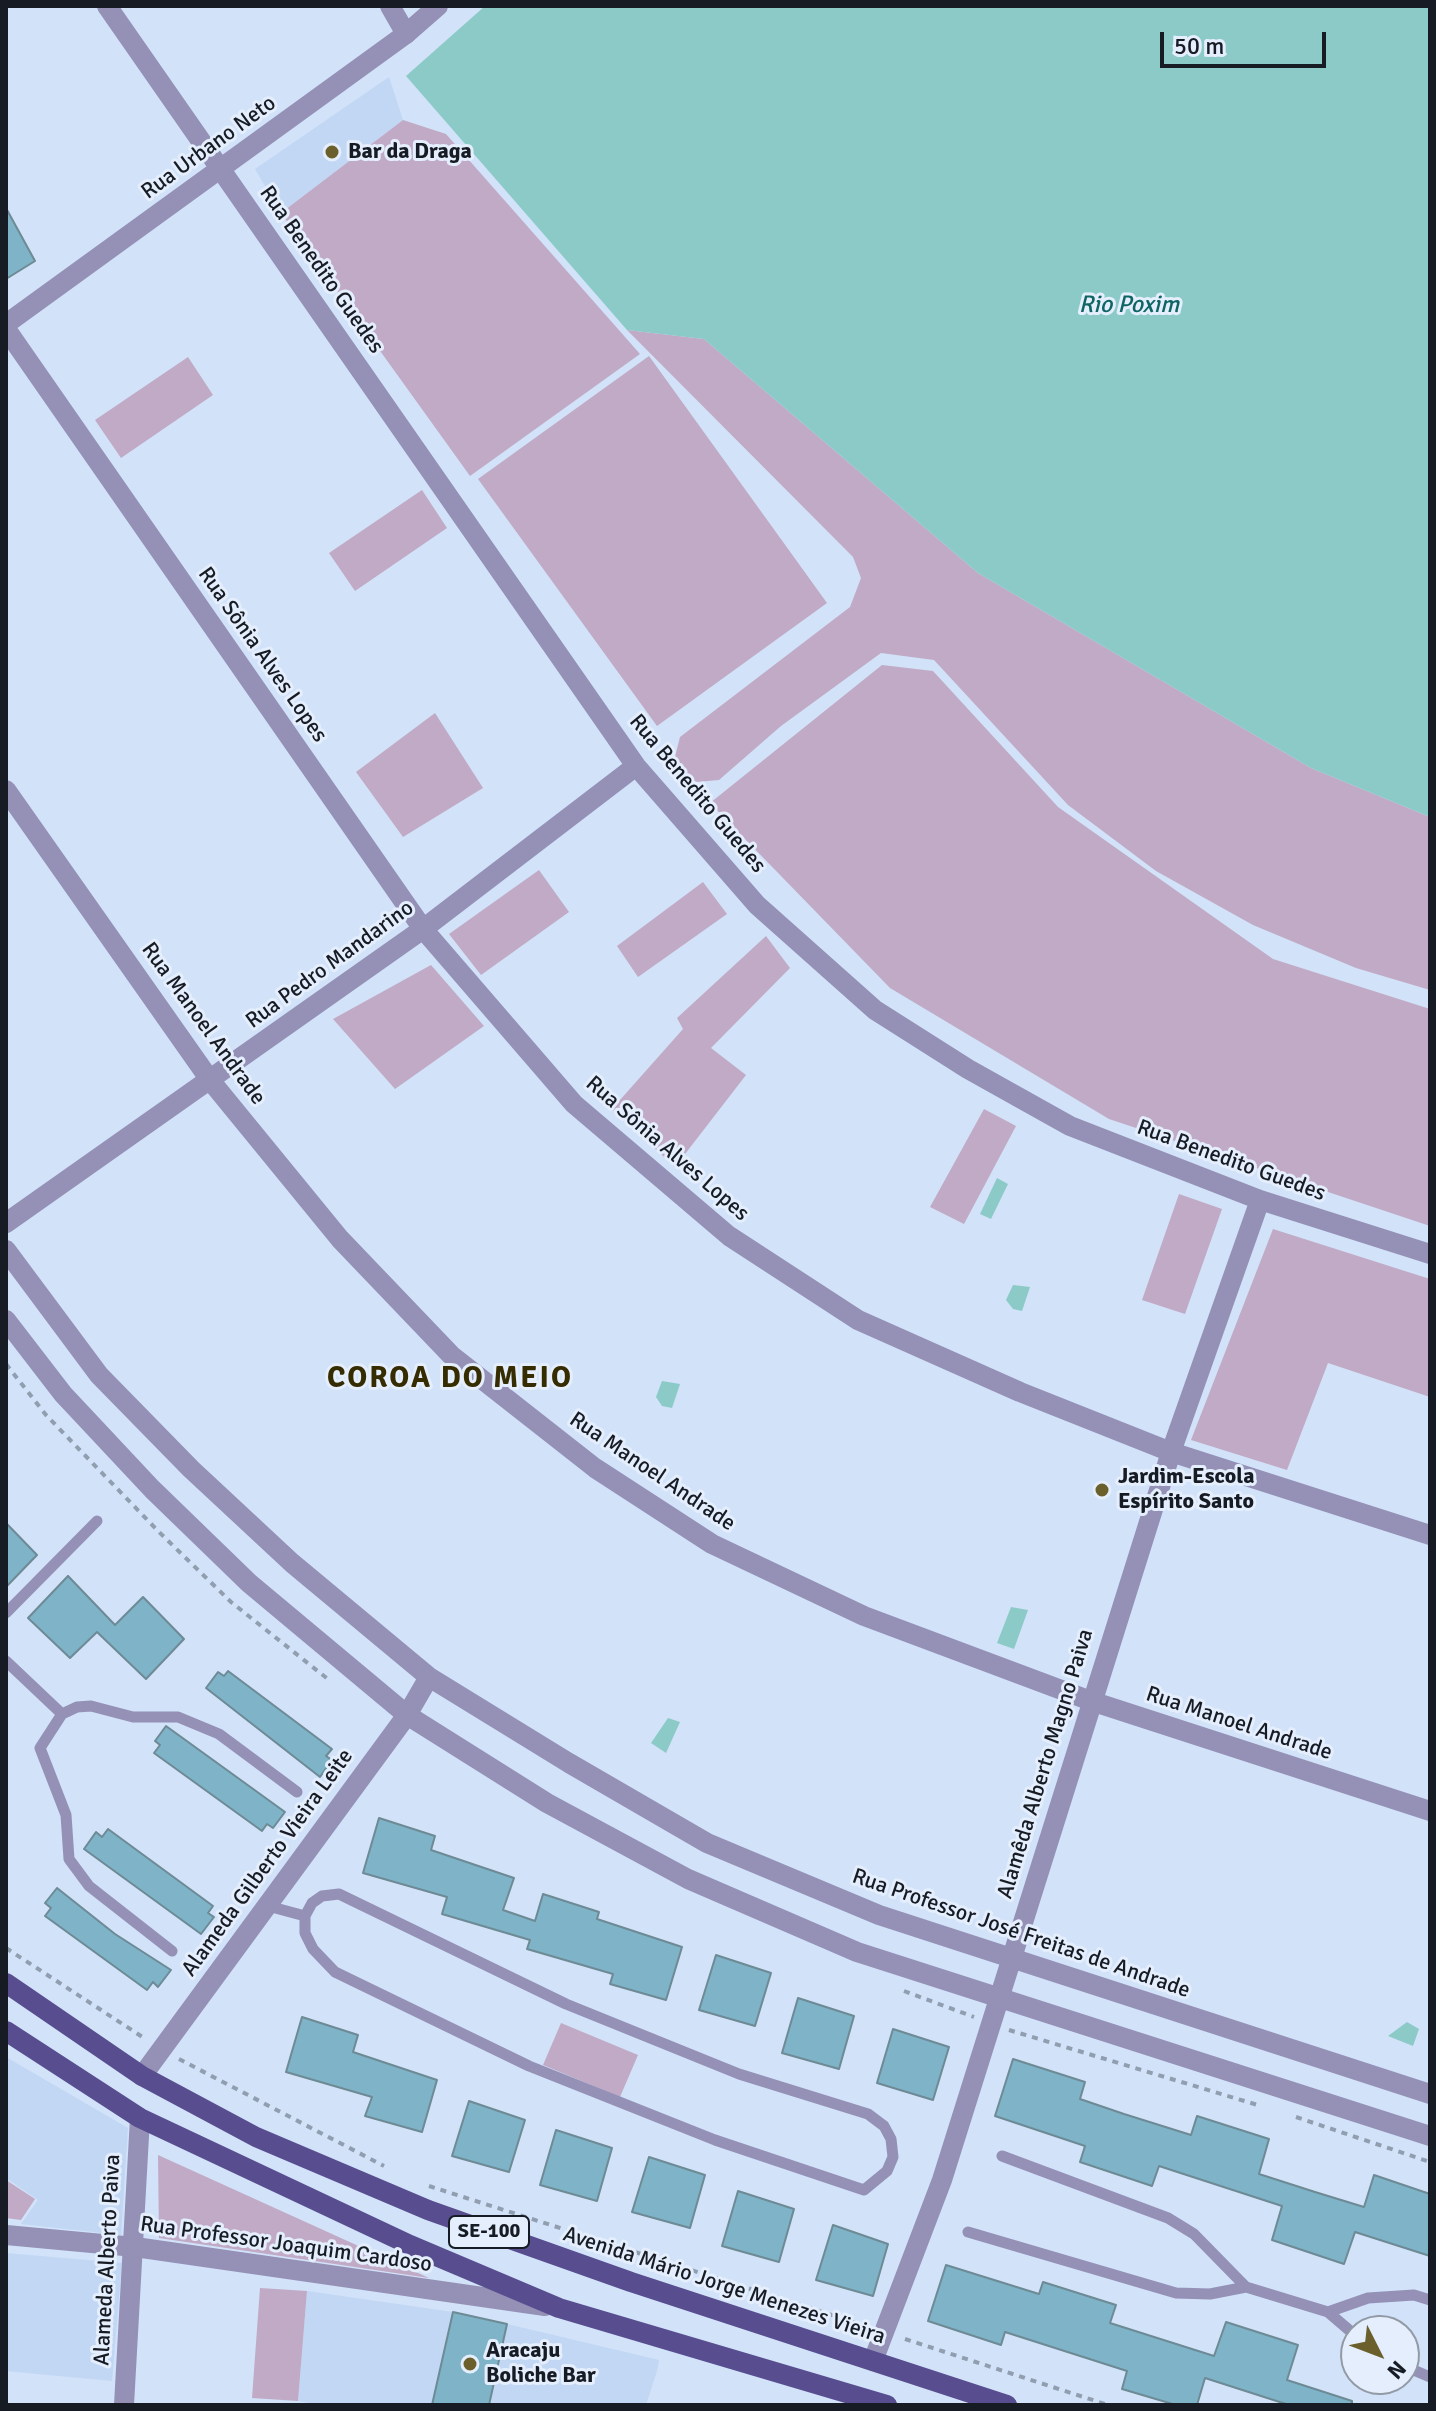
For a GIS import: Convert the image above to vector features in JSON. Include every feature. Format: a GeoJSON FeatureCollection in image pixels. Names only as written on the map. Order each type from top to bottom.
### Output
{"type":"FeatureCollection","features":[{"type":"Feature","properties":{"kind":"main road","name":"Avenida Mário Jorge Menezes Vieira"},"geometry":{"type":"LineString","coordinates":[[6,1983],[142,2076],[256,2137],[428,2210],[1007,2405]]}},
{"type":"Feature","properties":{"kind":"main road","name":"SE-100"},"geometry":{"type":"LineString","coordinates":[[6,2031],[140,2118],[310,2200],[559,2308],[861,2401],[887,2405]]}},
{"type":"Feature","properties":{"kind":"street","name":"Rua Benedito Guedes"},"geometry":{"type":"LineString","coordinates":[[107,6],[636,766],[757,905],[875,1010],[968,1069],[1070,1126],[1260,1200],[1430,1254]]}},
{"type":"Feature","properties":{"kind":"street"},"geometry":{"type":"LineString","coordinates":[[390,6],[406,34]]}},
{"type":"Feature","properties":{"kind":"street","name":"Rua Urbano Neto"},"geometry":{"type":"LineString","coordinates":[[6,326],[406,34],[438,6]]}},
{"type":"Feature","properties":{"kind":"street","name":"Rua Sônia Alves Lopes"},"geometry":{"type":"LineString","coordinates":[[6,326],[423,929],[574,1104],[729,1236],[858,1320],[1020,1392],[1171,1452],[1430,1535]]}},
{"type":"Feature","properties":{"kind":"street","name":"Rua Pedro Mandarino"},"geometry":{"type":"LineString","coordinates":[[6,1223],[423,929],[636,766]]}},
{"type":"Feature","properties":{"kind":"street","name":"Rua Manoel Andrade"},"geometry":{"type":"LineString","coordinates":[[6,790],[210,1080],[340,1239],[451,1355],[595,1468],[712,1544],[864,1616],[1091,1701],[1430,1811]]}},
{"type":"Feature","properties":{"kind":"street","name":"Alamêda Alberto Magno Paiva"},"geometry":{"type":"LineString","coordinates":[[873,2361],[942,2180],[1171,1452],[1260,1200]]}},
{"type":"Feature","properties":{"kind":"street","name":"Rua Professor José Freitas de Andrade"},"geometry":{"type":"LineString","coordinates":[[6,1250],[99,1375],[191,1469],[292,1563],[429,1677],[707,1843],[879,1915],[1430,2094]]}},
{"type":"Feature","properties":{"kind":"street"},"geometry":{"type":"LineString","coordinates":[[6,1320],[63,1394],[152,1489],[249,1583],[407,1715],[547,1803],[688,1879],[857,1952],[997,2000],[1430,2136]]}},
{"type":"Feature","properties":{"kind":"street","name":"Alameda Gilberto Vieira Leite"},"geometry":{"type":"LineString","coordinates":[[142,2076],[407,1715],[429,1677]]}},
{"type":"Feature","properties":{"kind":"street","name":"Alameda Alberto Paiva"},"geometry":{"type":"LineString","coordinates":[[124,2405],[140,2118]]}},
{"type":"Feature","properties":{"kind":"street","name":"Rua Professor Joaquim Cardoso"},"geometry":{"type":"LineString","coordinates":[[6,2235],[135,2247],[559,2308]]}},
{"type":"Feature","properties":{"kind":"lane"},"geometry":{"type":"LineString","coordinates":[[6,1613],[97,1521]]}},
{"type":"Feature","properties":{"kind":"lane"},"geometry":{"type":"LineString","coordinates":[[6,1661],[62,1714]]}},
{"type":"Feature","properties":{"kind":"lane"},"geometry":{"type":"LineString","coordinates":[[172,1951],[89,1886],[69,1859],[66,1815],[40,1748],[62,1714],[77,1707],[91,1706],[133,1717],[178,1717],[219,1734],[297,1792]]}},
{"type":"Feature","properties":{"kind":"lane"},"geometry":{"type":"LineString","coordinates":[[339,1894],[566,2004],[739,2074],[868,2114],[884,2126],[891,2139],[893,2157],[887,2171],[864,2190],[715,2140],[529,2066],[335,1972],[313,1949],[305,1933],[305,1916],[312,1903],[322,1896],[339,1894]]}},
{"type":"Feature","properties":{"kind":"lane"},"geometry":{"type":"LineString","coordinates":[[268,1906],[305,1916]]}},
{"type":"Feature","properties":{"kind":"lane"},"geometry":{"type":"LineString","coordinates":[[1002,2156],[1168,2218],[1194,2234],[1246,2287]]}},
{"type":"Feature","properties":{"kind":"lane"},"geometry":{"type":"LineString","coordinates":[[968,2232],[1176,2293],[1210,2294],[1246,2287],[1328,2312],[1340,2322]]}},
{"type":"Feature","properties":{"kind":"lane"},"geometry":{"type":"LineString","coordinates":[[1328,2312],[1368,2298],[1414,2295],[1430,2300]]}},
{"type":"Feature","properties":{"kind":"path"},"geometry":{"type":"LineString","coordinates":[[6,1948],[161,2049],[395,2172]]}},
{"type":"Feature","properties":{"kind":"path"},"geometry":{"type":"LineString","coordinates":[[424,2184],[1108,2405]]}},
{"type":"Feature","properties":{"kind":"shaded area"},"geometry":{"type":"Polygon","coordinates":[[[389,77],[403,120],[281,213],[255,169],[389,77]]]}},
{"type":"Feature","properties":{"kind":"shaded area"},"geometry":{"type":"Polygon","coordinates":[[[403,120],[446,134],[640,354],[470,476],[281,213],[403,120]]]}},
{"type":"Feature","properties":{"kind":"shaded area"},"geometry":{"type":"Polygon","coordinates":[[[627,330],[704,339],[978,573],[1311,768],[1430,817],[1430,990],[1356,968],[1253,925],[1156,871],[1068,805],[934,660],[881,653],[781,726],[719,780],[696,782],[673,765],[680,737],[850,607],[861,578],[853,557],[627,330]]]}},
{"type":"Feature","properties":{"kind":"shaded area"},"geometry":{"type":"Polygon","coordinates":[[[649,356],[827,603],[657,726],[478,479],[649,356]]]}},
{"type":"Feature","properties":{"kind":"shaded area"},"geometry":{"type":"Polygon","coordinates":[[[188,357],[213,395],[121,458],[95,420],[188,357]]]}},
{"type":"Feature","properties":{"kind":"shaded area"},"geometry":{"type":"Polygon","coordinates":[[[422,490],[447,528],[355,591],[329,553],[422,490]]]}},
{"type":"Feature","properties":{"kind":"shaded area"},"geometry":{"type":"Polygon","coordinates":[[[882,665],[933,671],[1058,807],[1273,959],[1430,1009],[1430,1226],[1109,1119],[890,988],[710,803],[882,665]]]}},
{"type":"Feature","properties":{"kind":"shaded area"},"geometry":{"type":"Polygon","coordinates":[[[435,713],[483,788],[403,837],[356,772],[435,713]]]}},
{"type":"Feature","properties":{"kind":"shaded area"},"geometry":{"type":"Polygon","coordinates":[[[539,870],[569,912],[481,975],[449,934],[539,870]]]}},
{"type":"Feature","properties":{"kind":"shaded area"},"geometry":{"type":"Polygon","coordinates":[[[703,882],[727,914],[638,977],[617,946],[703,882]]]}},
{"type":"Feature","properties":{"kind":"shaded area"},"geometry":{"type":"Polygon","coordinates":[[[766,936],[790,968],[711,1048],[746,1075],[675,1167],[612,1109],[683,1029],[677,1018],[766,936]]]}},
{"type":"Feature","properties":{"kind":"shaded area"},"geometry":{"type":"Polygon","coordinates":[[[431,965],[484,1026],[395,1089],[333,1019],[431,965]]]}},
{"type":"Feature","properties":{"kind":"shaded area"},"geometry":{"type":"Polygon","coordinates":[[[984,1109],[1016,1126],[964,1224],[930,1207],[984,1109]]]}},
{"type":"Feature","properties":{"kind":"shaded area"},"geometry":{"type":"Polygon","coordinates":[[[1179,1194],[1222,1209],[1185,1314],[1142,1300],[1179,1194]]]}},
{"type":"Feature","properties":{"kind":"shaded area"},"geometry":{"type":"Polygon","coordinates":[[[1273,1229],[1430,1279],[1430,1397],[1328,1363],[1287,1470],[1191,1440],[1273,1229]]]}},
{"type":"Feature","properties":{"kind":"shaded area"},"geometry":{"type":"Polygon","coordinates":[[[561,2023],[638,2055],[620,2097],[543,2065],[561,2023]]]}},
{"type":"Feature","properties":{"kind":"shaded area"},"geometry":{"type":"Polygon","coordinates":[[[6,2057],[128,2128],[121,2235],[21,2224],[38,2200],[6,2178],[6,2057]]]}},
{"type":"Feature","properties":{"kind":"shaded area"},"geometry":{"type":"Polygon","coordinates":[[[158,2155],[429,2278],[159,2238],[158,2155]]]}},
{"type":"Feature","properties":{"kind":"shaded area"},"geometry":{"type":"Polygon","coordinates":[[[6,2180],[35,2199],[21,2220],[6,2218],[6,2180]]]}},
{"type":"Feature","properties":{"kind":"shaded area"},"geometry":{"type":"Polygon","coordinates":[[[6,2253],[122,2263],[112,2381],[6,2371],[6,2253]]]}},
{"type":"Feature","properties":{"kind":"shaded area"},"geometry":{"type":"Polygon","coordinates":[[[260,2288],[307,2291],[298,2401],[252,2398],[260,2288]]]}},
{"type":"Feature","properties":{"kind":"shaded area"},"geometry":{"type":"Polygon","coordinates":[[[307,2291],[453,2312],[507,2324],[659,2360],[657,2371],[646,2405],[320,2405],[298,2401],[307,2291]]]}},
{"type":"Feature","properties":{"kind":"water","name":"Rio Poxim"},"geometry":{"type":"Polygon","coordinates":[[[485,6],[1430,6],[1430,817],[1311,768],[978,573],[704,339],[627,330],[406,76],[485,6]]]}},
{"type":"Feature","properties":{"kind":"water"},"geometry":{"type":"Polygon","coordinates":[[[997,1178],[1008,1184],[991,1219],[980,1214],[997,1178]]]}},
{"type":"Feature","properties":{"kind":"water"},"geometry":{"type":"Polygon","coordinates":[[[1013,1285],[1030,1287],[1022,1311],[1013,1309],[1006,1300],[1013,1285]]]}},
{"type":"Feature","properties":{"kind":"water"},"geometry":{"type":"Polygon","coordinates":[[[662,1381],[680,1384],[672,1408],[662,1406],[656,1397],[662,1381]]]}},
{"type":"Feature","properties":{"kind":"water"},"geometry":{"type":"Polygon","coordinates":[[[1011,1607],[1028,1610],[1014,1649],[997,1643],[1011,1607]]]}},
{"type":"Feature","properties":{"kind":"water"},"geometry":{"type":"Polygon","coordinates":[[[668,1718],[680,1722],[666,1753],[651,1743],[668,1718]]]}},
{"type":"Feature","properties":{"kind":"water"},"geometry":{"type":"Polygon","coordinates":[[[1407,2022],[1419,2029],[1413,2046],[1388,2036],[1407,2022]]]}},
{"type":"Feature","properties":{"kind":"building"},"geometry":{"type":"Polygon","coordinates":[[[6,208],[35,261],[6,279],[6,208]]]}},
{"type":"Feature","properties":{"kind":"building"},"geometry":{"type":"Polygon","coordinates":[[[6,1523],[37,1555],[6,1587],[6,1523]]]}},
{"type":"Feature","properties":{"kind":"building"},"geometry":{"type":"Polygon","coordinates":[[[68,1576],[115,1625],[143,1597],[184,1639],[146,1679],[97,1632],[70,1658],[28,1618],[68,1576]]]}},
{"type":"Feature","properties":{"kind":"building"},"geometry":{"type":"Polygon","coordinates":[[[228,1671],[332,1749],[326,1756],[332,1760],[320,1777],[206,1688],[218,1672],[224,1676],[228,1671]]]}},
{"type":"Feature","properties":{"kind":"building"},"geometry":{"type":"Polygon","coordinates":[[[166,1726],[285,1812],[273,1828],[267,1824],[262,1831],[154,1753],[160,1745],[155,1741],[166,1726]]]}},
{"type":"Feature","properties":{"kind":"building"},"geometry":{"type":"Polygon","coordinates":[[[379,1818],[435,1836],[431,1850],[514,1878],[503,1910],[535,1921],[543,1894],[599,1912],[597,1919],[682,1947],[666,2000],[610,1984],[613,1974],[527,1949],[530,1940],[442,1914],[447,1897],[363,1873],[379,1818]]]}},
{"type":"Feature","properties":{"kind":"building"},"geometry":{"type":"Polygon","coordinates":[[[108,1829],[213,1906],[208,1913],[214,1917],[201,1934],[84,1849],[96,1832],[102,1837],[108,1829]]]}},
{"type":"Feature","properties":{"kind":"building"},"geometry":{"type":"Polygon","coordinates":[[[57,1888],[115,1934],[171,1970],[158,1987],[153,1982],[147,1990],[45,1916],[51,1908],[45,1903],[57,1888]]]}},
{"type":"Feature","properties":{"kind":"building"},"geometry":{"type":"Polygon","coordinates":[[[716,1955],[771,1973],[755,2026],[699,2010],[716,1955]]]}},
{"type":"Feature","properties":{"kind":"building"},"geometry":{"type":"Polygon","coordinates":[[[798,1998],[854,2016],[839,2069],[782,2053],[798,1998]]]}},
{"type":"Feature","properties":{"kind":"building"},"geometry":{"type":"Polygon","coordinates":[[[302,2017],[358,2035],[353,2052],[437,2080],[422,2132],[365,2116],[372,2097],[286,2072],[302,2017]]]}},
{"type":"Feature","properties":{"kind":"building"},"geometry":{"type":"Polygon","coordinates":[[[893,2029],[949,2047],[933,2100],[877,2083],[893,2029]]]}},
{"type":"Feature","properties":{"kind":"building"},"geometry":{"type":"Polygon","coordinates":[[[1013,2059],[1085,2082],[1080,2099],[1191,2135],[1197,2116],[1269,2139],[1259,2174],[1364,2207],[1374,2175],[1430,2194],[1430,2256],[1355,2232],[1344,2264],[1272,2240],[1282,2206],[1159,2166],[1152,2186],[1080,2162],[1085,2146],[995,2116],[1013,2059]]]}},
{"type":"Feature","properties":{"kind":"building"},"geometry":{"type":"Polygon","coordinates":[[[469,2101],[525,2120],[509,2172],[452,2156],[469,2101]]]}},
{"type":"Feature","properties":{"kind":"building"},"geometry":{"type":"Polygon","coordinates":[[[556,2130],[612,2148],[597,2201],[540,2185],[556,2130]]]}},
{"type":"Feature","properties":{"kind":"building"},"geometry":{"type":"Polygon","coordinates":[[[649,2157],[705,2175],[690,2228],[632,2212],[649,2157]]]}},
{"type":"Feature","properties":{"kind":"building"},"geometry":{"type":"Polygon","coordinates":[[[738,2191],[794,2209],[779,2262],[722,2246],[738,2191]]]}},
{"type":"Feature","properties":{"kind":"building"},"geometry":{"type":"Polygon","coordinates":[[[833,2225],[888,2244],[873,2296],[816,2280],[833,2225]]]}},
{"type":"Feature","properties":{"kind":"building"},"geometry":{"type":"Polygon","coordinates":[[[946,2265],[1039,2294],[1043,2282],[1116,2305],[1110,2323],[1214,2356],[1226,2322],[1298,2345],[1287,2380],[1352,2401],[1352,2405],[1289,2405],[1205,2378],[1197,2405],[1176,2405],[1122,2389],[1127,2371],[1005,2332],[1001,2345],[928,2321],[946,2265]]]}},
{"type":"Feature","properties":{"kind":"building","name":"Aracaju Boliche Bar"},"geometry":{"type":"Polygon","coordinates":[[[453,2312],[507,2324],[489,2405],[432,2405],[453,2312]]]}},
{"type":"Feature","properties":{"kind":"place","name":"Bar da Draga"},"geometry":{"type":"Point","coordinates":[332,152]}},
{"type":"Feature","properties":{"kind":"place","name":"Jardim-Escola Espírito Santo"},"geometry":{"type":"Point","coordinates":[1102,1490]}},
{"type":"Feature","properties":{"kind":"place","name":"Aracaju Boliche Bar"},"geometry":{"type":"Point","coordinates":[470,2364]}},
{"type":"Feature","properties":{"kind":"district","name":"COROA DO MEIO"},"geometry":{"type":"Point","coordinates":[450,1379]}}]}
